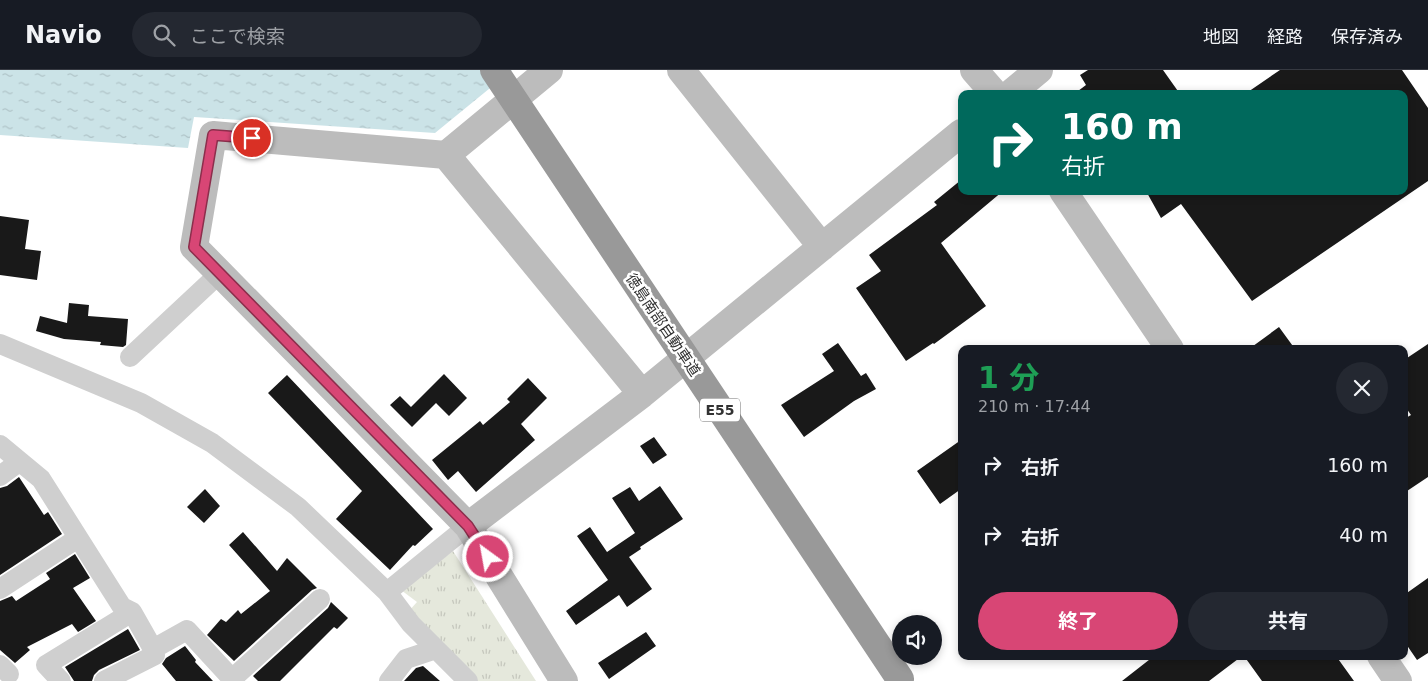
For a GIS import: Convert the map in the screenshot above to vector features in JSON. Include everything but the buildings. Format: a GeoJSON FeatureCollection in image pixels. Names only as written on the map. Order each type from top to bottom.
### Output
{"type":"FeatureCollection","features":[{"type":"Feature","properties":{"kind":"highway","name":"徳島南部自動車道"},"geometry":{"type":"LineString","coordinates":[[494,70],[900,679]]}},
{"type":"Feature","properties":{"kind":"street"},"geometry":{"type":"LineString","coordinates":[[549,70],[446,155],[213,135],[194,247],[468,526],[564,681]]}},
{"type":"Feature","properties":{"kind":"street"},"geometry":{"type":"LineString","coordinates":[[681,70],[822,247]]}},
{"type":"Feature","properties":{"kind":"street"},"geometry":{"type":"LineString","coordinates":[[974,70],[991,90]]}},
{"type":"Feature","properties":{"kind":"street"},"geometry":{"type":"LineString","coordinates":[[1015,90],[1039,70]]}},
{"type":"Feature","properties":{"kind":"street"},"geometry":{"type":"LineString","coordinates":[[387,592],[468,526],[642,394],[958,135]]}},
{"type":"Feature","properties":{"kind":"street"},"geometry":{"type":"LineString","coordinates":[[446,155],[642,394]]}},
{"type":"Feature","properties":{"kind":"street"},"geometry":{"type":"LineString","coordinates":[[1066,195],[1167,345]]}},
{"type":"Feature","properties":{"kind":"street"},"geometry":{"type":"LineString","coordinates":[[130,357],[220,273]]}},
{"type":"Feature","properties":{"kind":"street"},"geometry":{"type":"LineString","coordinates":[[0,344],[140,403],[212,443],[298,507],[387,592],[411,624],[468,681]]}},
{"type":"Feature","properties":{"kind":"street"},"geometry":{"type":"LineString","coordinates":[[0,445],[41,479],[122,607],[132,612],[153,649],[155,654],[104,681]]}},
{"type":"Feature","properties":{"kind":"street"},"geometry":{"type":"LineString","coordinates":[[0,476],[19,462]]}},
{"type":"Feature","properties":{"kind":"street"},"geometry":{"type":"LineString","coordinates":[[0,590],[78,538]]}},
{"type":"Feature","properties":{"kind":"street"},"geometry":{"type":"LineString","coordinates":[[153,649],[187,630],[233,680],[320,599]]}},
{"type":"Feature","properties":{"kind":"street"},"geometry":{"type":"LineString","coordinates":[[61,681],[46,665],[132,612]]}},
{"type":"Feature","properties":{"kind":"street"},"geometry":{"type":"LineString","coordinates":[[389,681],[406,659],[411,624]]}},
{"type":"Feature","properties":{"kind":"street"},"geometry":{"type":"LineString","coordinates":[[406,659],[436,649]]}},
{"type":"Feature","properties":{"kind":"street"},"geometry":{"type":"LineString","coordinates":[[1384,660],[1398,681]]}},
{"type":"Feature","properties":{"kind":"green space"},"geometry":{"type":"Polygon","coordinates":[[[453,551],[536,681],[475,681],[408,612],[417,602],[401,590],[453,551]]]}},
{"type":"Feature","properties":{"kind":"water"},"geometry":{"type":"Polygon","coordinates":[[[0,70],[512,70],[435,133],[194,117],[188,148],[0,135],[0,70]]]}},
{"type":"Feature","properties":{"kind":"route"},"geometry":{"type":"LineString","coordinates":[[252,138],[213,135],[194,247],[468,526],[488,557]]}}]}
